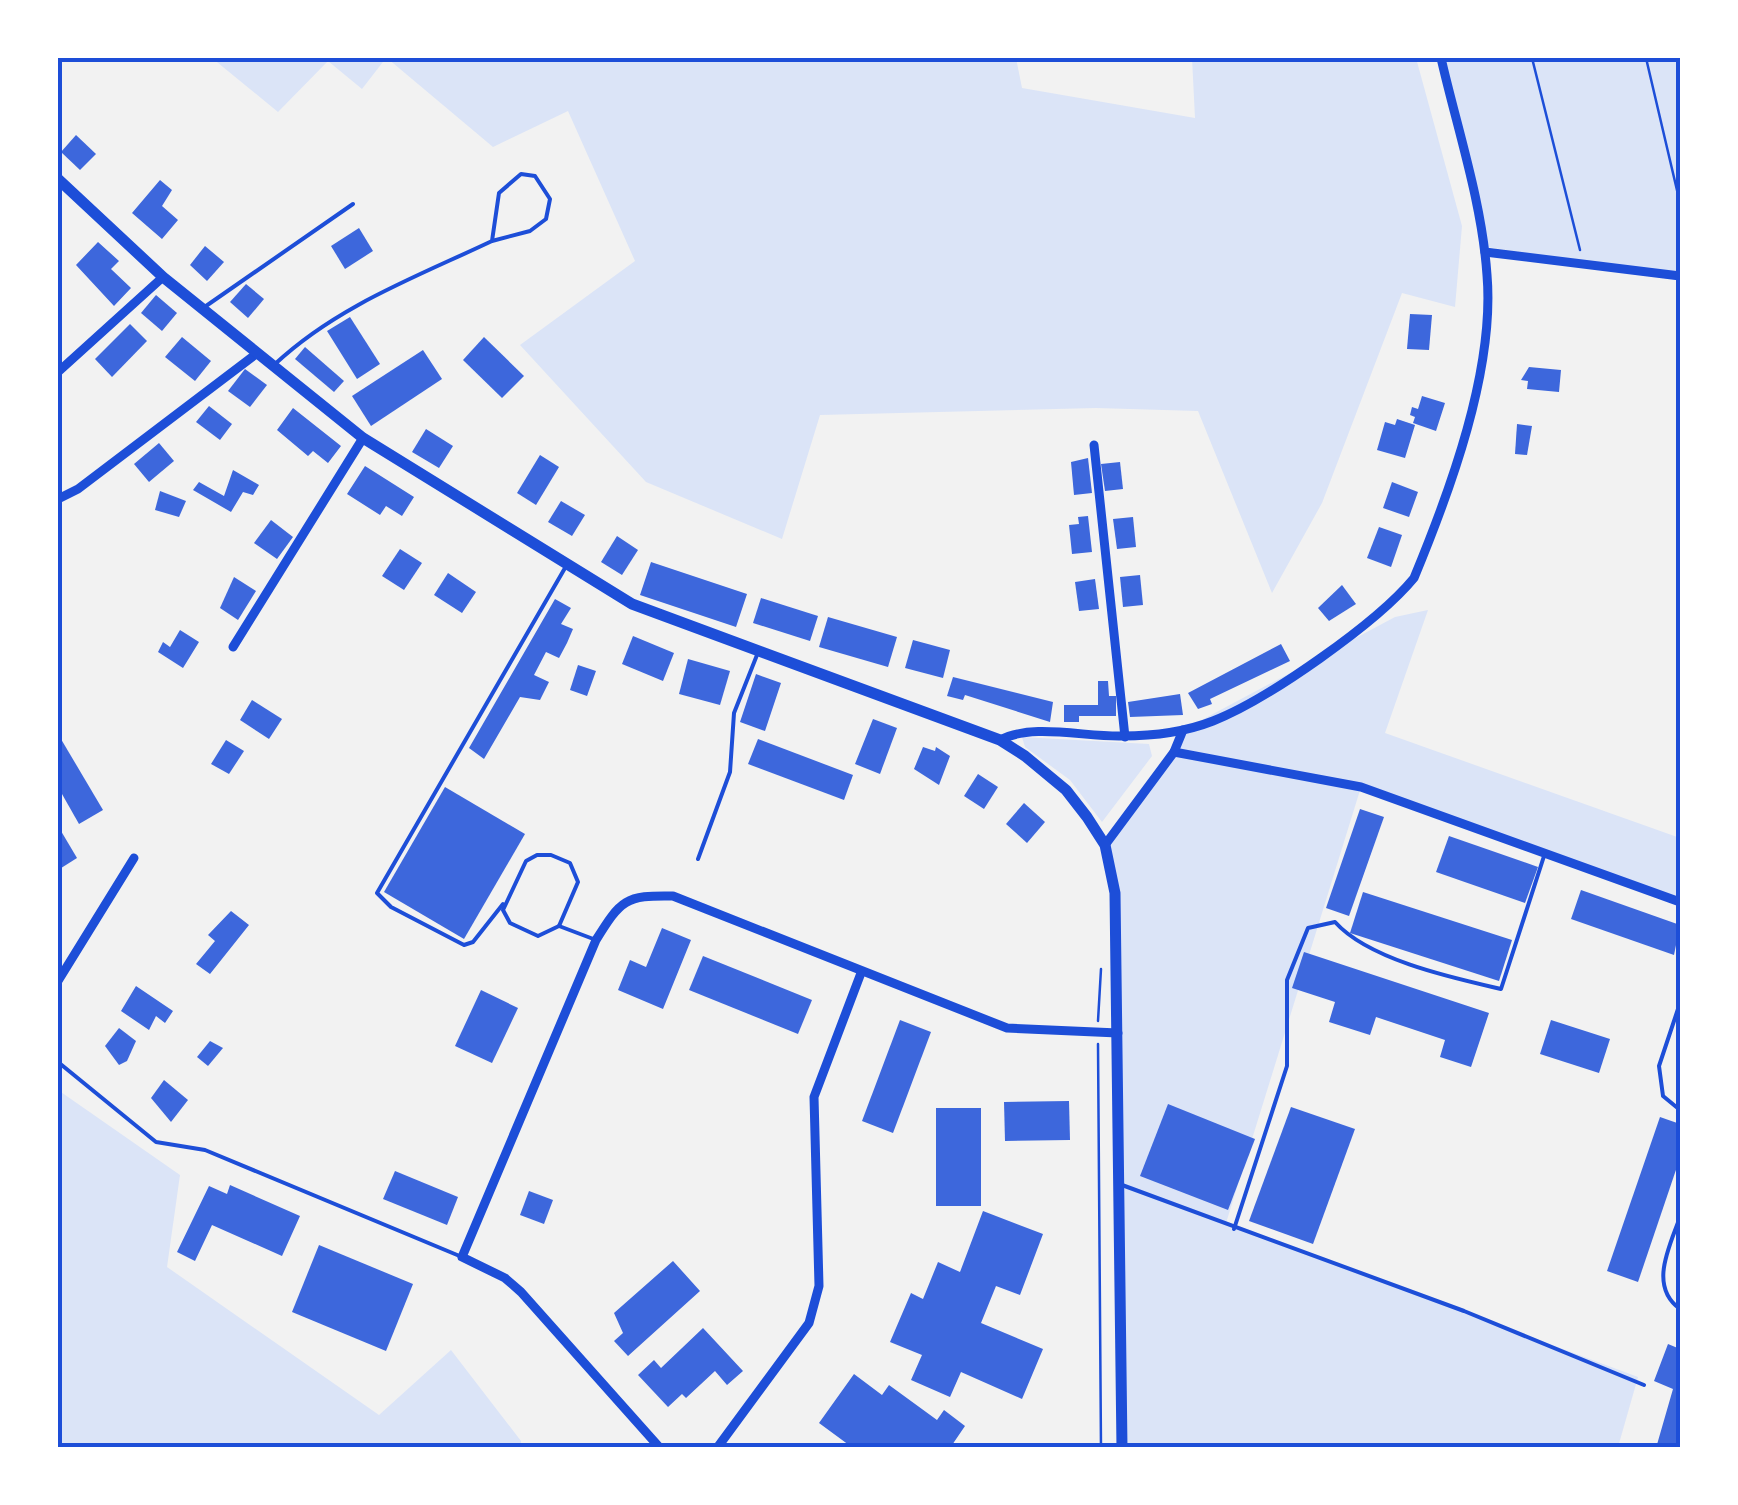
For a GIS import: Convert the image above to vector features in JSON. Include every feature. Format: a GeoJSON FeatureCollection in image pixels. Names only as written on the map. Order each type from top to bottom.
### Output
{"type":"FeatureCollection","features":[{"type":"Feature","properties":{"kind":"street"},"geometry":{"type":"LineString","coordinates":[[1000,740],[1016,732],[1125,736],[1183,730],[1214,721],[1269,690],[1363,624],[1414,578],[1470,412],[1488,303],[1485,252],[1441,58]]}},
{"type":"Feature","properties":{"kind":"street"},"geometry":{"type":"LineString","coordinates":[[58,179],[163,277],[271,368],[364,438],[632,604],[1000,740],[1066,790],[1105,845],[1115,893],[1122,1185],[1122,1448]]}},
{"type":"Feature","properties":{"kind":"street"},"geometry":{"type":"LineString","coordinates":[[1485,252],[1680,276]]}},
{"type":"Feature","properties":{"kind":"street"},"geometry":{"type":"LineString","coordinates":[[58,372],[163,277]]}},
{"type":"Feature","properties":{"kind":"street"},"geometry":{"type":"LineString","coordinates":[[58,498],[78,488],[256,354]]}},
{"type":"Feature","properties":{"kind":"street"},"geometry":{"type":"LineString","coordinates":[[233,647],[364,438]]}},
{"type":"Feature","properties":{"kind":"street"},"geometry":{"type":"LineString","coordinates":[[1094,445],[1125,736]]}},
{"type":"Feature","properties":{"kind":"street"},"geometry":{"type":"LineString","coordinates":[[1105,845],[1174,752],[1183,730]]}},
{"type":"Feature","properties":{"kind":"street"},"geometry":{"type":"LineString","coordinates":[[1174,752],[1362,787],[1680,902]]}},
{"type":"Feature","properties":{"kind":"street"},"geometry":{"type":"LineString","coordinates":[[58,978],[134,858]]}},
{"type":"Feature","properties":{"kind":"street"},"geometry":{"type":"LineString","coordinates":[[660,1448],[521,1292],[505,1278],[462,1258],[596,940],[618,904],[640,895],[672,896],[1008,1028],[1118,1033]]}},
{"type":"Feature","properties":{"kind":"street"},"geometry":{"type":"LineString","coordinates":[[717,1448],[809,1323],[818,1286],[814,1097],[862,973]]}},
{"type":"Feature","properties":{"kind":"lane"},"geometry":{"type":"LineString","coordinates":[[271,368],[308,332],[354,306],[492,241],[530,232],[546,219],[550,198],[535,176],[521,174],[499,193],[492,241]]}},
{"type":"Feature","properties":{"kind":"lane"},"geometry":{"type":"LineString","coordinates":[[202,309],[352,204]]}},
{"type":"Feature","properties":{"kind":"lane"},"geometry":{"type":"LineString","coordinates":[[503,904],[510,923],[530,934],[544,934],[558,926],[578,882],[570,863],[551,854],[526,861],[503,904],[473,942],[464,945],[391,907],[378,893],[567,564]]}},
{"type":"Feature","properties":{"kind":"lane"},"geometry":{"type":"LineString","coordinates":[[698,858],[730,772],[734,714],[759,651]]}},
{"type":"Feature","properties":{"kind":"lane"},"geometry":{"type":"LineString","coordinates":[[1234,1229],[1274,1118],[1287,1066],[1287,980],[1308,928],[1335,922],[1353,938],[1440,974],[1500,989],[1545,853]]}},
{"type":"Feature","properties":{"kind":"lane"},"geometry":{"type":"LineString","coordinates":[[558,926],[596,940]]}},
{"type":"Feature","properties":{"kind":"lane"},"geometry":{"type":"LineString","coordinates":[[1680,1002],[1659,1066],[1662,1096],[1680,1110]]}},
{"type":"Feature","properties":{"kind":"lane"},"geometry":{"type":"LineString","coordinates":[[58,1062],[156,1142],[204,1150],[462,1258]]}},
{"type":"Feature","properties":{"kind":"lane"},"geometry":{"type":"LineString","coordinates":[[1122,1185],[1464,1311],[1644,1384]]}},
{"type":"Feature","properties":{"kind":"lane"},"geometry":{"type":"LineString","coordinates":[[1680,1217],[1662,1273],[1665,1288],[1680,1309]]}},
{"type":"Feature","properties":{"kind":"path"},"geometry":{"type":"LineString","coordinates":[[1532,58],[1582,261]]}},
{"type":"Feature","properties":{"kind":"path"},"geometry":{"type":"LineString","coordinates":[[1646,58],[1680,203]]}},
{"type":"Feature","properties":{"kind":"path"},"geometry":{"type":"LineString","coordinates":[[1101,1448],[1098,1032],[1102,954]]}},
{"type":"Feature","properties":{"kind":"shaded area"},"geometry":{"type":"Polygon","coordinates":[[[212,58],[386,58],[362,89],[328,61],[278,112],[212,58]]]}},
{"type":"Feature","properties":{"kind":"shaded area"},"geometry":{"type":"Polygon","coordinates":[[[387,58],[1016,58],[1022,88],[1195,118],[1192,58],[1416,58],[1462,226],[1455,307],[1402,293],[1322,503],[1272,593],[1198,411],[1096,408],[820,415],[782,539],[646,482],[520,345],[635,261],[568,111],[493,147],[387,58]]]}},
{"type":"Feature","properties":{"kind":"shaded area"},"geometry":{"type":"Polygon","coordinates":[[[1442,58],[1680,58],[1680,277],[1487,247],[1442,58]]]}},
{"type":"Feature","properties":{"kind":"shaded area"},"geometry":{"type":"Polygon","coordinates":[[[1428,610],[1385,733],[1680,838],[1680,902],[1361,787],[1226,1223],[1638,1377],[1618,1447],[1122,1447],[1115,893],[1105,845],[1142,797],[1183,730],[1395,617],[1428,610]]]}},
{"type":"Feature","properties":{"kind":"shaded area"},"geometry":{"type":"Polygon","coordinates":[[[1022,737],[1149,744],[1152,756],[1102,822],[1070,780],[1025,747],[1022,737]]]}},
{"type":"Feature","properties":{"kind":"shaded area"},"geometry":{"type":"Polygon","coordinates":[[[58,1090],[180,1175],[167,1267],[379,1415],[451,1350],[521,1441],[521,1447],[58,1447],[58,1090]]]}},
{"type":"Feature","properties":{"kind":"building"},"geometry":{"type":"Polygon","coordinates":[[[76,135],[96,154],[80,170],[61,152],[76,135]]]}},
{"type":"Feature","properties":{"kind":"building"},"geometry":{"type":"Polygon","coordinates":[[[160,180],[172,190],[162,206],[178,220],[162,239],[132,213],[160,180]]]}},
{"type":"Feature","properties":{"kind":"building"},"geometry":{"type":"Polygon","coordinates":[[[359,228],[373,251],[345,269],[331,246],[359,228]]]}},
{"type":"Feature","properties":{"kind":"building"},"geometry":{"type":"Polygon","coordinates":[[[98,242],[119,261],[111,269],[131,288],[114,306],[76,265],[98,242]]]}},
{"type":"Feature","properties":{"kind":"building"},"geometry":{"type":"Polygon","coordinates":[[[205,246],[224,262],[207,281],[190,265],[205,246]]]}},
{"type":"Feature","properties":{"kind":"building"},"geometry":{"type":"Polygon","coordinates":[[[246,284],[264,299],[248,318],[230,302],[246,284]]]}},
{"type":"Feature","properties":{"kind":"building"},"geometry":{"type":"Polygon","coordinates":[[[156,295],[177,313],[162,331],[141,313],[156,295]]]}},
{"type":"Feature","properties":{"kind":"building"},"geometry":{"type":"Polygon","coordinates":[[[1410,314],[1432,315],[1429,350],[1407,349],[1410,314]]]}},
{"type":"Feature","properties":{"kind":"building"},"geometry":{"type":"Polygon","coordinates":[[[350,317],[380,364],[357,379],[327,331],[350,317]]]}},
{"type":"Feature","properties":{"kind":"building"},"geometry":{"type":"Polygon","coordinates":[[[130,324],[147,341],[112,377],[95,359],[130,324]]]}},
{"type":"Feature","properties":{"kind":"building"},"geometry":{"type":"Polygon","coordinates":[[[182,337],[211,361],[195,381],[165,357],[182,337]]]}},
{"type":"Feature","properties":{"kind":"building"},"geometry":{"type":"Polygon","coordinates":[[[484,337],[524,376],[502,398],[463,360],[484,337]]]}},
{"type":"Feature","properties":{"kind":"building"},"geometry":{"type":"Polygon","coordinates":[[[305,347],[344,381],[334,392],[295,359],[305,347]]]}},
{"type":"Feature","properties":{"kind":"building"},"geometry":{"type":"Polygon","coordinates":[[[423,350],[442,379],[371,426],[352,396],[423,350]]]}},
{"type":"Feature","properties":{"kind":"building"},"geometry":{"type":"Polygon","coordinates":[[[1529,367],[1561,370],[1559,392],[1527,389],[1528,381],[1521,380],[1529,367]]]}},
{"type":"Feature","properties":{"kind":"building"},"geometry":{"type":"Polygon","coordinates":[[[245,369],[267,385],[250,407],[228,391],[245,369]]]}},
{"type":"Feature","properties":{"kind":"building"},"geometry":{"type":"Polygon","coordinates":[[[1422,396],[1445,403],[1436,431],[1413,423],[1412,407],[1418,409],[1422,396]]]}},
{"type":"Feature","properties":{"kind":"building"},"geometry":{"type":"Polygon","coordinates":[[[209,406],[232,424],[220,440],[196,422],[209,406]]]}},
{"type":"Feature","properties":{"kind":"building"},"geometry":{"type":"Polygon","coordinates":[[[293,408],[341,446],[328,463],[313,451],[308,456],[277,430],[293,408]]]}},
{"type":"Feature","properties":{"kind":"building"},"geometry":{"type":"Polygon","coordinates":[[[1397,419],[1415,425],[1405,458],[1377,450],[1385,422],[1395,425],[1397,419]]]}},
{"type":"Feature","properties":{"kind":"building"},"geometry":{"type":"Polygon","coordinates":[[[1517,424],[1532,426],[1527,455],[1515,454],[1517,424]]]}},
{"type":"Feature","properties":{"kind":"building"},"geometry":{"type":"Polygon","coordinates":[[[426,429],[453,446],[439,468],[412,452],[426,429]]]}},
{"type":"Feature","properties":{"kind":"building"},"geometry":{"type":"Polygon","coordinates":[[[159,443],[174,461],[149,482],[134,464],[159,443]]]}},
{"type":"Feature","properties":{"kind":"building"},"geometry":{"type":"Polygon","coordinates":[[[540,455],[559,467],[536,505],[517,493],[540,455]]]}},
{"type":"Feature","properties":{"kind":"building"},"geometry":{"type":"Polygon","coordinates":[[[1088,458],[1092,493],[1074,495],[1071,462],[1088,458]]]}},
{"type":"Feature","properties":{"kind":"building"},"geometry":{"type":"Polygon","coordinates":[[[1120,462],[1123,489],[1105,491],[1101,464],[1120,462]]]}},
{"type":"Feature","properties":{"kind":"building"},"geometry":{"type":"Polygon","coordinates":[[[365,466],[414,497],[402,516],[386,506],[380,515],[347,494],[365,466]]]}},
{"type":"Feature","properties":{"kind":"building"},"geometry":{"type":"Polygon","coordinates":[[[233,470],[259,485],[253,495],[243,492],[231,512],[193,490],[199,482],[224,496],[233,470]]]}},
{"type":"Feature","properties":{"kind":"building"},"geometry":{"type":"Polygon","coordinates":[[[1392,482],[1418,492],[1409,517],[1383,508],[1392,482]]]}},
{"type":"Feature","properties":{"kind":"building"},"geometry":{"type":"Polygon","coordinates":[[[160,491],[186,501],[179,517],[155,510],[160,491]]]}},
{"type":"Feature","properties":{"kind":"building"},"geometry":{"type":"Polygon","coordinates":[[[561,501],[585,515],[572,536],[548,522],[561,501]]]}},
{"type":"Feature","properties":{"kind":"building"},"geometry":{"type":"Polygon","coordinates":[[[1088,516],[1092,552],[1072,554],[1069,525],[1079,524],[1078,517],[1088,516]]]}},
{"type":"Feature","properties":{"kind":"building"},"geometry":{"type":"Polygon","coordinates":[[[1133,517],[1136,547],[1117,549],[1113,519],[1133,517]]]}},
{"type":"Feature","properties":{"kind":"building"},"geometry":{"type":"Polygon","coordinates":[[[271,520],[293,537],[277,559],[254,543],[271,520]]]}},
{"type":"Feature","properties":{"kind":"building"},"geometry":{"type":"Polygon","coordinates":[[[1379,527],[1402,535],[1391,567],[1367,558],[1379,527]]]}},
{"type":"Feature","properties":{"kind":"building"},"geometry":{"type":"Polygon","coordinates":[[[617,536],[638,550],[622,575],[601,562],[617,536]]]}},
{"type":"Feature","properties":{"kind":"building"},"geometry":{"type":"Polygon","coordinates":[[[400,549],[422,563],[404,590],[382,576],[400,549]]]}},
{"type":"Feature","properties":{"kind":"building"},"geometry":{"type":"Polygon","coordinates":[[[651,562],[747,594],[736,627],[640,595],[651,562]]]}},
{"type":"Feature","properties":{"kind":"building"},"geometry":{"type":"Polygon","coordinates":[[[448,573],[476,592],[462,613],[434,595],[448,573]]]}},
{"type":"Feature","properties":{"kind":"building"},"geometry":{"type":"Polygon","coordinates":[[[1140,575],[1143,605],[1123,607],[1120,577],[1140,575]]]}},
{"type":"Feature","properties":{"kind":"building"},"geometry":{"type":"Polygon","coordinates":[[[234,577],[256,591],[238,620],[220,608],[234,577]]]}},
{"type":"Feature","properties":{"kind":"building"},"geometry":{"type":"Polygon","coordinates":[[[1095,579],[1099,609],[1079,611],[1075,582],[1095,579]]]}},
{"type":"Feature","properties":{"kind":"building"},"geometry":{"type":"Polygon","coordinates":[[[1342,585],[1356,604],[1329,621],[1318,608],[1342,585]]]}},
{"type":"Feature","properties":{"kind":"building"},"geometry":{"type":"Polygon","coordinates":[[[761,598],[818,616],[810,641],[753,623],[761,598]]]}},
{"type":"Feature","properties":{"kind":"building"},"geometry":{"type":"Polygon","coordinates":[[[555,599],[571,608],[561,624],[573,629],[567,643],[559,658],[546,652],[534,675],[549,682],[540,700],[520,697],[484,759],[469,748],[555,599]]]}},
{"type":"Feature","properties":{"kind":"building"},"geometry":{"type":"Polygon","coordinates":[[[828,617],[897,637],[888,667],[819,647],[828,617]]]}},
{"type":"Feature","properties":{"kind":"building"},"geometry":{"type":"Polygon","coordinates":[[[180,630],[199,642],[183,668],[158,652],[163,642],[170,647],[180,630]]]}},
{"type":"Feature","properties":{"kind":"building"},"geometry":{"type":"Polygon","coordinates":[[[633,636],[674,653],[663,681],[622,664],[633,636]]]}},
{"type":"Feature","properties":{"kind":"building"},"geometry":{"type":"Polygon","coordinates":[[[913,640],[950,650],[943,678],[905,668],[913,640]]]}},
{"type":"Feature","properties":{"kind":"building"},"geometry":{"type":"Polygon","coordinates":[[[1281,644],[1290,661],[1210,699],[1212,704],[1198,709],[1188,693],[1281,644]]]}},
{"type":"Feature","properties":{"kind":"building"},"geometry":{"type":"Polygon","coordinates":[[[688,659],[730,671],[720,705],[679,694],[688,659]]]}},
{"type":"Feature","properties":{"kind":"building"},"geometry":{"type":"Polygon","coordinates":[[[578,665],[596,671],[587,696],[570,690],[578,665]]]}},
{"type":"Feature","properties":{"kind":"building"},"geometry":{"type":"Polygon","coordinates":[[[756,674],[781,683],[765,731],[740,722],[756,674]]]}},
{"type":"Feature","properties":{"kind":"building"},"geometry":{"type":"Polygon","coordinates":[[[953,677],[1053,702],[1050,722],[965,695],[963,700],[947,696],[953,677]]]}},
{"type":"Feature","properties":{"kind":"building"},"geometry":{"type":"Polygon","coordinates":[[[1098,681],[1108,681],[1109,696],[1116,696],[1116,716],[1079,716],[1079,722],[1064,722],[1064,705],[1098,705],[1098,681]]]}},
{"type":"Feature","properties":{"kind":"building"},"geometry":{"type":"Polygon","coordinates":[[[1180,694],[1183,715],[1130,717],[1128,702],[1180,694]]]}},
{"type":"Feature","properties":{"kind":"building"},"geometry":{"type":"Polygon","coordinates":[[[252,700],[282,719],[269,739],[240,720],[252,700]]]}},
{"type":"Feature","properties":{"kind":"building"},"geometry":{"type":"Polygon","coordinates":[[[873,719],[897,728],[880,774],[855,764],[873,719]]]}},
{"type":"Feature","properties":{"kind":"building"},"geometry":{"type":"Polygon","coordinates":[[[58,734],[103,810],[79,824],[58,787],[58,734]]]}},
{"type":"Feature","properties":{"kind":"building"},"geometry":{"type":"Polygon","coordinates":[[[758,739],[853,775],[844,800],[748,764],[758,739]]]}},
{"type":"Feature","properties":{"kind":"building"},"geometry":{"type":"Polygon","coordinates":[[[226,740],[244,751],[229,774],[211,764],[226,740]]]}},
{"type":"Feature","properties":{"kind":"building"},"geometry":{"type":"Polygon","coordinates":[[[923,747],[935,751],[936,747],[950,756],[939,785],[914,769],[923,747]]]}},
{"type":"Feature","properties":{"kind":"building"},"geometry":{"type":"Polygon","coordinates":[[[978,774],[998,787],[984,809],[964,796],[978,774]]]}},
{"type":"Feature","properties":{"kind":"building"},"geometry":{"type":"Polygon","coordinates":[[[445,787],[525,834],[464,939],[384,892],[445,787]]]}},
{"type":"Feature","properties":{"kind":"building"},"geometry":{"type":"Polygon","coordinates":[[[1024,803],[1045,822],[1027,843],[1006,824],[1024,803]]]}},
{"type":"Feature","properties":{"kind":"building"},"geometry":{"type":"Polygon","coordinates":[[[1360,809],[1384,817],[1349,916],[1326,908],[1360,809]]]}},
{"type":"Feature","properties":{"kind":"building"},"geometry":{"type":"Polygon","coordinates":[[[58,826],[77,858],[58,870],[58,826]]]}},
{"type":"Feature","properties":{"kind":"building"},"geometry":{"type":"Polygon","coordinates":[[[1449,836],[1538,867],[1525,903],[1436,872],[1449,836]]]}},
{"type":"Feature","properties":{"kind":"building"},"geometry":{"type":"Polygon","coordinates":[[[1581,890],[1680,925],[1674,955],[1571,919],[1581,890]]]}},
{"type":"Feature","properties":{"kind":"building"},"geometry":{"type":"Polygon","coordinates":[[[1363,892],[1512,940],[1499,981],[1350,933],[1363,892]]]}},
{"type":"Feature","properties":{"kind":"building"},"geometry":{"type":"Polygon","coordinates":[[[231,911],[249,925],[210,974],[196,964],[215,941],[208,935],[231,911]]]}},
{"type":"Feature","properties":{"kind":"building"},"geometry":{"type":"Polygon","coordinates":[[[662,928],[691,940],[663,1009],[618,990],[630,960],[646,967],[662,928]]]}},
{"type":"Feature","properties":{"kind":"building"},"geometry":{"type":"Polygon","coordinates":[[[1304,952],[1489,1013],[1471,1067],[1440,1057],[1445,1040],[1376,1017],[1370,1035],[1329,1022],[1335,1002],[1292,988],[1304,952]]]}},
{"type":"Feature","properties":{"kind":"building"},"geometry":{"type":"Polygon","coordinates":[[[703,956],[812,1000],[798,1034],[689,990],[703,956]]]}},
{"type":"Feature","properties":{"kind":"building"},"geometry":{"type":"Polygon","coordinates":[[[136,986],[173,1011],[165,1023],[156,1016],[149,1030],[121,1011],[136,986]]]}},
{"type":"Feature","properties":{"kind":"building"},"geometry":{"type":"Polygon","coordinates":[[[481,990],[518,1008],[492,1063],[455,1046],[481,990]]]}},
{"type":"Feature","properties":{"kind":"building"},"geometry":{"type":"Polygon","coordinates":[[[900,1020],[931,1032],[893,1133],[862,1121],[900,1020]]]}},
{"type":"Feature","properties":{"kind":"building"},"geometry":{"type":"Polygon","coordinates":[[[1551,1020],[1610,1039],[1599,1073],[1540,1054],[1551,1020]]]}},
{"type":"Feature","properties":{"kind":"building"},"geometry":{"type":"Polygon","coordinates":[[[119,1028],[136,1041],[127,1061],[119,1065],[105,1046],[119,1028]]]}},
{"type":"Feature","properties":{"kind":"building"},"geometry":{"type":"Polygon","coordinates":[[[210,1041],[223,1048],[208,1066],[197,1057],[210,1041]]]}},
{"type":"Feature","properties":{"kind":"building"},"geometry":{"type":"Polygon","coordinates":[[[164,1080],[188,1100],[171,1122],[151,1098],[164,1080]]]}},
{"type":"Feature","properties":{"kind":"building"},"geometry":{"type":"Polygon","coordinates":[[[1069,1101],[1070,1140],[1005,1141],[1004,1102],[1069,1101]]]}},
{"type":"Feature","properties":{"kind":"building"},"geometry":{"type":"Polygon","coordinates":[[[1168,1104],[1255,1139],[1228,1210],[1140,1176],[1168,1104]]]}},
{"type":"Feature","properties":{"kind":"building"},"geometry":{"type":"Polygon","coordinates":[[[1291,1107],[1355,1129],[1313,1244],[1249,1221],[1291,1107]]]}},
{"type":"Feature","properties":{"kind":"building"},"geometry":{"type":"Polygon","coordinates":[[[936,1108],[981,1108],[981,1206],[936,1206],[936,1108]]]}},
{"type":"Feature","properties":{"kind":"building"},"geometry":{"type":"Polygon","coordinates":[[[1660,1117],[1680,1124],[1680,1158],[1638,1282],[1607,1271],[1660,1117]]]}},
{"type":"Feature","properties":{"kind":"building"},"geometry":{"type":"Polygon","coordinates":[[[395,1171],[458,1197],[447,1225],[383,1199],[395,1171]]]}},
{"type":"Feature","properties":{"kind":"building"},"geometry":{"type":"Polygon","coordinates":[[[230,1185],[300,1216],[282,1256],[212,1225],[195,1261],[177,1252],[209,1186],[227,1194],[230,1185]]]}},
{"type":"Feature","properties":{"kind":"building"},"geometry":{"type":"Polygon","coordinates":[[[529,1191],[553,1200],[544,1224],[520,1215],[529,1191]]]}},
{"type":"Feature","properties":{"kind":"building"},"geometry":{"type":"Polygon","coordinates":[[[983,1211],[1043,1234],[1020,1295],[996,1286],[981,1323],[1043,1349],[1022,1399],[961,1372],[950,1397],[911,1380],[922,1355],[890,1342],[911,1293],[923,1299],[938,1262],[960,1272],[983,1211]]]}},
{"type":"Feature","properties":{"kind":"building"},"geometry":{"type":"Polygon","coordinates":[[[319,1245],[413,1284],[386,1351],[292,1312],[319,1245]]]}},
{"type":"Feature","properties":{"kind":"building"},"geometry":{"type":"Polygon","coordinates":[[[673,1261],[700,1291],[628,1356],[614,1341],[623,1333],[614,1313],[673,1261]]]}},
{"type":"Feature","properties":{"kind":"building"},"geometry":{"type":"Polygon","coordinates":[[[703,1328],[743,1371],[727,1385],[715,1371],[686,1398],[682,1394],[668,1407],[638,1375],[654,1360],[661,1368],[703,1328]]]}},
{"type":"Feature","properties":{"kind":"building"},"geometry":{"type":"Polygon","coordinates":[[[1668,1344],[1680,1349],[1680,1448],[1656,1448],[1673,1389],[1654,1381],[1668,1344]]]}},
{"type":"Feature","properties":{"kind":"building"},"geometry":{"type":"Polygon","coordinates":[[[854,1374],[882,1395],[889,1385],[937,1420],[944,1410],[965,1426],[950,1448],[853,1448],[819,1423],[854,1374]]]}}]}
